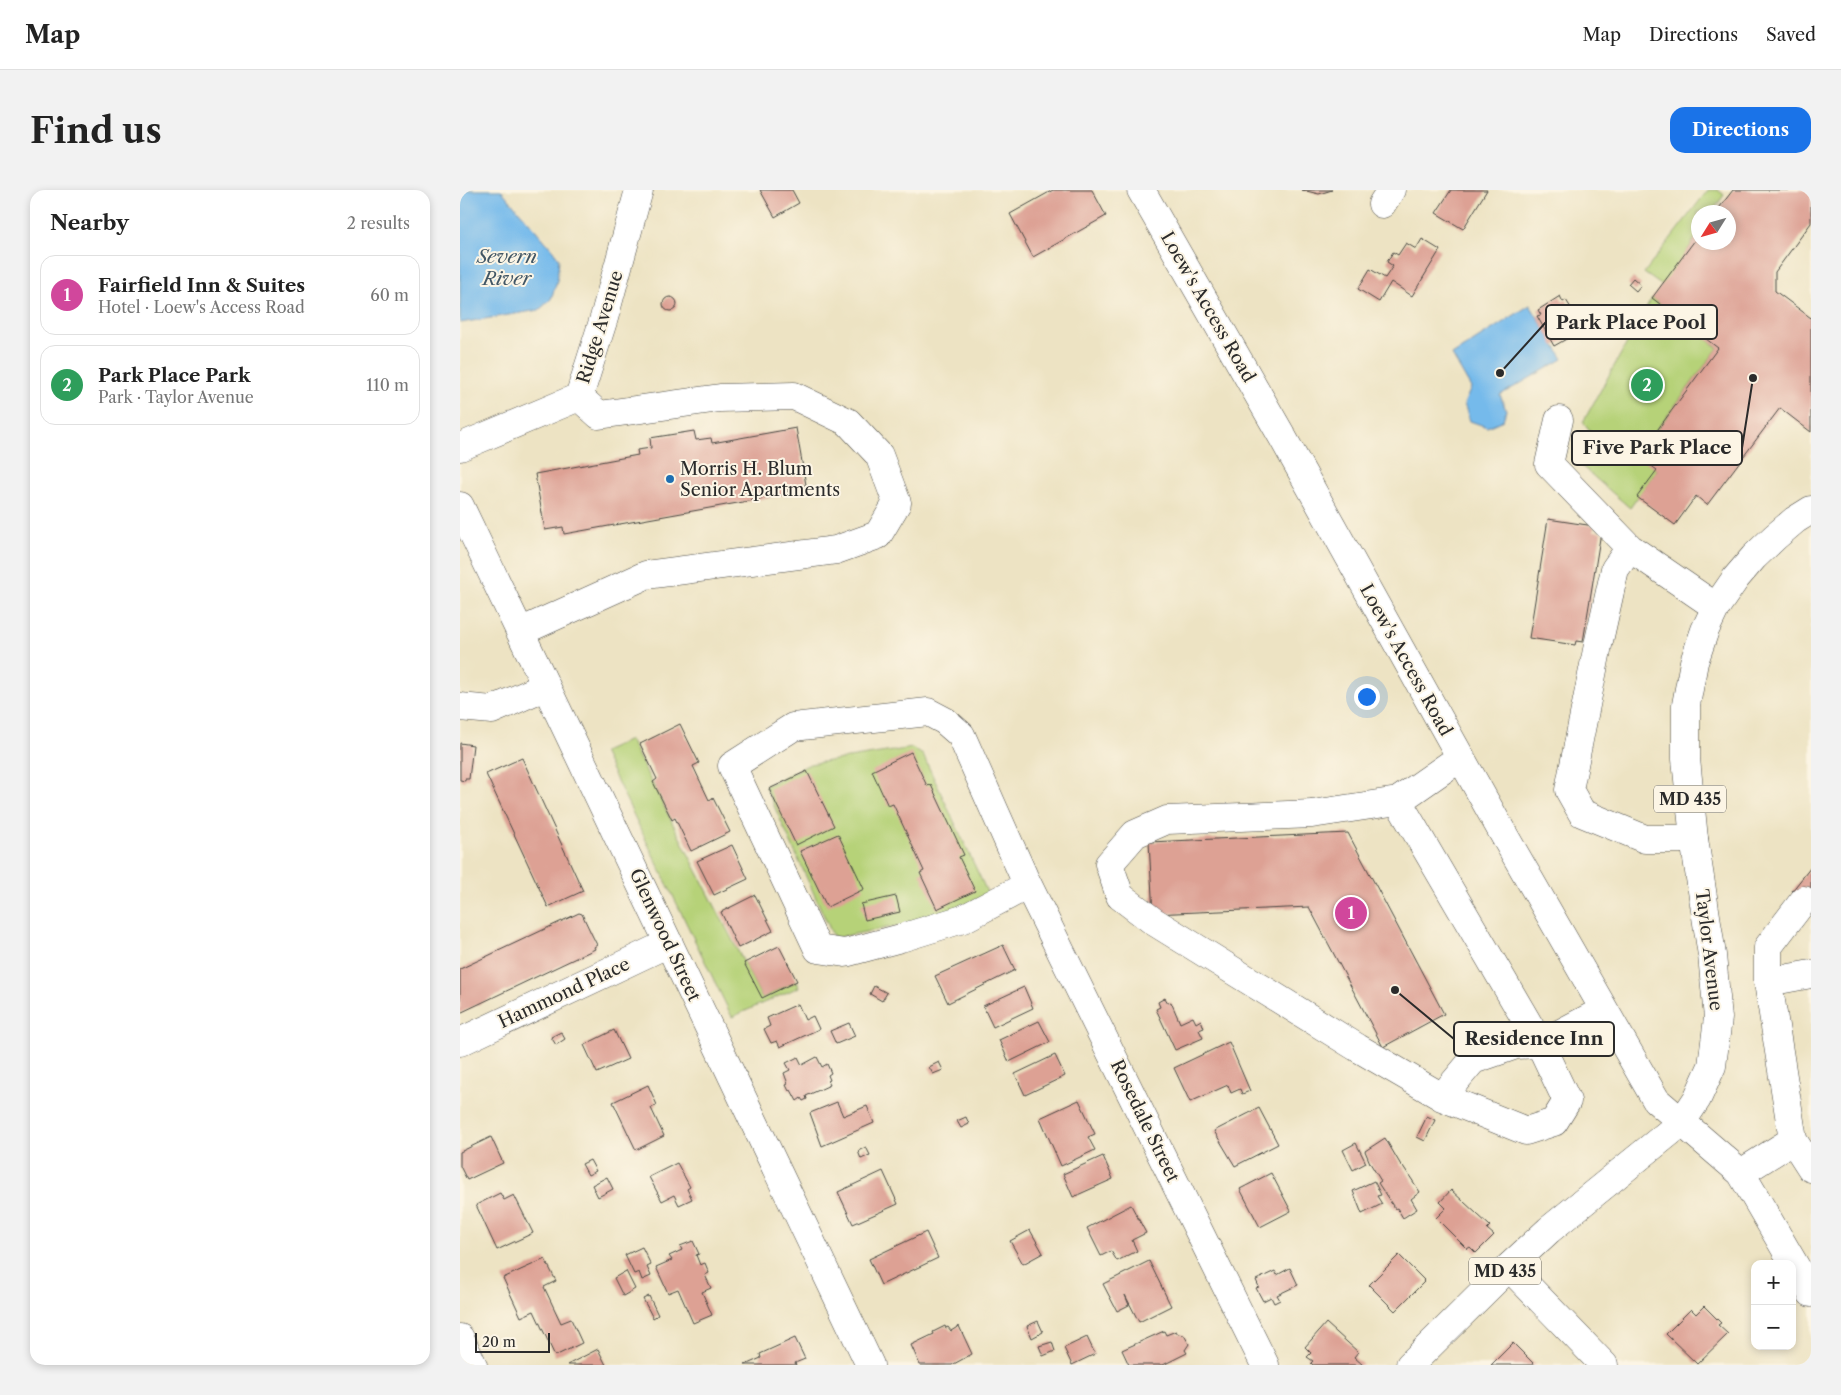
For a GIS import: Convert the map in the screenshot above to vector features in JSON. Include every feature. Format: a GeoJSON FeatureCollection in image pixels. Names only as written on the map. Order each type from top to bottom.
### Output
{"type":"FeatureCollection","features":[{"type":"Feature","properties":{"kind":"street","name":"Ridge Avenue"},"geometry":{"type":"LineString","coordinates":[[460,447],[579,397],[604,318],[639,190]]}},
{"type":"Feature","properties":{"kind":"street","name":"Loew's Access Road"},"geometry":{"type":"LineString","coordinates":[[1141,190],[1656,1100],[1741,1173],[1811,1293]]}},
{"type":"Feature","properties":{"kind":"street"},"geometry":{"type":"LineString","coordinates":[[520,632],[646,575],[836,550],[878,535],[897,503],[880,456],[848,422],[794,396],[720,398],[599,415],[579,397]]}},
{"type":"Feature","properties":{"kind":"street"},"geometry":{"type":"LineString","coordinates":[[1558,420],[1549,464],[1630,548],[1716,607]]}},
{"type":"Feature","properties":{"kind":"street","name":"Glenwood Street"},"geometry":{"type":"LineString","coordinates":[[460,506],[870,1365]]}},
{"type":"Feature","properties":{"kind":"street","name":"Taylor Avenue"},"geometry":{"type":"LineString","coordinates":[[1410,1365],[1509,1266],[1681,1123],[1697,1099],[1712,1066],[1718,1018],[1712,955],[1694,840],[1686,759],[1686,705],[1694,662],[1705,630],[1716,607],[1736,578],[1754,557],[1796,520],[1811,510]]}},
{"type":"Feature","properties":{"kind":"street"},"geometry":{"type":"LineString","coordinates":[[1630,548],[1615,569],[1569,790],[1582,813],[1646,839],[1694,840]]}},
{"type":"Feature","properties":{"kind":"street"},"geometry":{"type":"LineString","coordinates":[[460,707],[492,710],[546,686]]}},
{"type":"Feature","properties":{"kind":"street","name":"Rosedale Street"},"geometry":{"type":"LineString","coordinates":[[1026,881],[963,920],[845,953],[818,949],[732,766],[793,727],[928,712],[945,720],[961,735],[1026,881],[1265,1365]]}},
{"type":"Feature","properties":{"kind":"street"},"geometry":{"type":"LineString","coordinates":[[1398,801],[1540,1044],[1567,1101],[1554,1122],[1526,1131],[1442,1097],[1358,1048],[1153,921],[1120,896],[1109,864],[1135,834],[1167,820],[1312,814],[1398,801],[1461,757]]}},
{"type":"Feature","properties":{"kind":"street"},"geometry":{"type":"LineString","coordinates":[[1804,900],[1768,947],[1768,982],[1794,1140],[1811,1168]]}},
{"type":"Feature","properties":{"kind":"street","name":"Hammond Place"},"geometry":{"type":"LineString","coordinates":[[460,1042],[669,944]]}},
{"type":"Feature","properties":{"kind":"street"},"geometry":{"type":"LineString","coordinates":[[1768,982],[1811,974]]}},
{"type":"Feature","properties":{"kind":"street"},"geometry":{"type":"LineString","coordinates":[[1442,1097],[1473,1060],[1516,1045],[1540,1044],[1604,1010]]}},
{"type":"Feature","properties":{"kind":"street"},"geometry":{"type":"LineString","coordinates":[[1741,1173],[1794,1140]]}},
{"type":"Feature","properties":{"kind":"street"},"geometry":{"type":"LineString","coordinates":[[1509,1266],[1604,1365]]}},
{"type":"Feature","properties":{"kind":"street"},"geometry":{"type":"LineString","coordinates":[[460,1338],[473,1365]]}},
{"type":"Feature","properties":{"kind":"green space"},"geometry":{"type":"Polygon","coordinates":[[[1708,190],[1718,190],[1724,195],[1717,205],[1696,205],[1708,190]]]}},
{"type":"Feature","properties":{"kind":"green space"},"geometry":{"type":"Polygon","coordinates":[[[1691,212],[1691,245],[1664,287],[1644,273],[1691,212]]]}},
{"type":"Feature","properties":{"kind":"green space"},"geometry":{"type":"Polygon","coordinates":[[[1652,298],[1718,348],[1638,455],[1657,470],[1630,508],[1578,463],[1597,439],[1583,422],[1652,298]]]}},
{"type":"Feature","properties":{"kind":"green space"},"geometry":{"type":"Polygon","coordinates":[[[630,740],[762,998],[797,981],[799,987],[732,1017],[603,752],[630,740]]]}},
{"type":"Feature","properties":{"kind":"green space"},"geometry":{"type":"Polygon","coordinates":[[[912,748],[923,755],[988,894],[939,918],[834,938],[765,786],[810,764],[912,748]]]}},
{"type":"Feature","properties":{"kind":"water","name":"Severn River"},"geometry":{"type":"Polygon","coordinates":[[[460,190],[501,190],[559,259],[557,281],[551,299],[539,310],[460,323],[460,190]]]}},
{"type":"Feature","properties":{"kind":"water"},"geometry":{"type":"Polygon","coordinates":[[[1530,305],[1563,359],[1500,395],[1506,410],[1503,420],[1487,427],[1470,421],[1464,404],[1471,388],[1452,355],[1530,305]]]}},
{"type":"Feature","properties":{"kind":"building"},"geometry":{"type":"Polygon","coordinates":[[[760,190],[792,190],[799,203],[775,217],[760,190]]]}},
{"type":"Feature","properties":{"kind":"building"},"geometry":{"type":"Polygon","coordinates":[[[1053,190],[1092,190],[1106,216],[1033,257],[1010,214],[1053,190]]]}},
{"type":"Feature","properties":{"kind":"building"},"geometry":{"type":"Polygon","coordinates":[[[1302,190],[1332,190],[1319,194],[1302,190]]]}},
{"type":"Feature","properties":{"kind":"building"},"geometry":{"type":"Polygon","coordinates":[[[1451,190],[1487,190],[1463,229],[1436,213],[1451,190]]]}},
{"type":"Feature","properties":{"kind":"building"},"geometry":{"type":"Polygon","coordinates":[[[1733,190],[1811,190],[1811,223],[1775,272],[1775,291],[1811,318],[1811,432],[1780,408],[1707,505],[1696,496],[1675,525],[1637,497],[1657,470],[1638,456],[1718,348],[1652,298],[1691,245],[1691,250],[1736,250],[1736,205],[1721,205],[1733,190]]]}},
{"type":"Feature","properties":{"kind":"building"},"geometry":{"type":"Polygon","coordinates":[[[1422,239],[1440,250],[1412,296],[1391,282],[1379,302],[1358,289],[1370,269],[1385,278],[1393,266],[1387,262],[1393,252],[1398,255],[1406,243],[1416,249],[1422,239]]]}},
{"type":"Feature","properties":{"kind":"building"},"geometry":{"type":"Polygon","coordinates":[[[1633,278],[1641,285],[1636,291],[1628,284],[1633,278]]]}},
{"type":"Feature","properties":{"kind":"building"},"geometry":{"type":"Polygon","coordinates":[[[1560,296],[1563,302],[1566,300],[1584,329],[1554,346],[1537,316],[1541,315],[1538,310],[1560,296]]]}},
{"type":"Feature","properties":{"kind":"building"},"geometry":{"type":"Polygon","coordinates":[[[667,297],[673,297],[677,304],[673,311],[667,311],[663,307],[663,301],[667,297]]]}},
{"type":"Feature","properties":{"kind":"building","name":"Morris H. Blum Senior Apartments"},"geometry":{"type":"Polygon","coordinates":[[[796,428],[806,485],[787,488],[788,494],[564,534],[563,527],[545,530],[535,474],[638,455],[637,450],[651,448],[650,438],[694,431],[696,440],[711,438],[712,443],[796,428]]]}},
{"type":"Feature","properties":{"kind":"building"},"geometry":{"type":"Polygon","coordinates":[[[1548,519],[1594,526],[1594,531],[1601,532],[1583,642],[1576,641],[1575,645],[1529,638],[1548,519]]]}},
{"type":"Feature","properties":{"kind":"building"},"geometry":{"type":"Polygon","coordinates":[[[680,724],[699,763],[693,766],[709,800],[713,798],[730,832],[691,851],[675,818],[672,820],[653,782],[657,779],[640,744],[680,724]]]}},
{"type":"Feature","properties":{"kind":"building"},"geometry":{"type":"Polygon","coordinates":[[[460,743],[473,745],[469,779],[465,779],[465,781],[460,780],[460,743]]]}},
{"type":"Feature","properties":{"kind":"building"},"geometry":{"type":"Polygon","coordinates":[[[911,752],[927,786],[931,785],[964,855],[959,857],[975,891],[937,909],[920,873],[924,871],[893,804],[888,806],[872,771],[911,752]]]}},
{"type":"Feature","properties":{"kind":"building"},"geometry":{"type":"Polygon","coordinates":[[[522,758],[583,891],[548,907],[486,774],[522,758]]]}},
{"type":"Feature","properties":{"kind":"building"},"geometry":{"type":"Polygon","coordinates":[[[807,771],[834,826],[796,845],[769,789],[807,771]]]}},
{"type":"Feature","properties":{"kind":"building"},"geometry":{"type":"Polygon","coordinates":[[[1348,833],[1444,1014],[1383,1047],[1309,907],[1153,914],[1149,842],[1348,833]]]}},
{"type":"Feature","properties":{"kind":"building"},"geometry":{"type":"Polygon","coordinates":[[[838,834],[864,889],[827,907],[800,851],[838,834]]]}},
{"type":"Feature","properties":{"kind":"building"},"geometry":{"type":"Polygon","coordinates":[[[732,845],[748,879],[714,895],[697,861],[732,845]]]}},
{"type":"Feature","properties":{"kind":"building"},"geometry":{"type":"Polygon","coordinates":[[[1811,867],[1811,905],[1792,891],[1811,867]]]}},
{"type":"Feature","properties":{"kind":"building"},"geometry":{"type":"Polygon","coordinates":[[[755,895],[773,931],[738,948],[721,912],[755,895]]]}},
{"type":"Feature","properties":{"kind":"building"},"geometry":{"type":"Polygon","coordinates":[[[896,896],[900,912],[865,920],[861,904],[896,896]]]}},
{"type":"Feature","properties":{"kind":"building"},"geometry":{"type":"Polygon","coordinates":[[[579,913],[582,914],[597,945],[594,947],[595,949],[460,1013],[460,969],[579,913]]]}},
{"type":"Feature","properties":{"kind":"building"},"geometry":{"type":"Polygon","coordinates":[[[1003,945],[1015,970],[948,1003],[935,976],[1003,945]]]}},
{"type":"Feature","properties":{"kind":"building"},"geometry":{"type":"Polygon","coordinates":[[[779,946],[797,981],[762,998],[744,963],[779,946]]]}},
{"type":"Feature","properties":{"kind":"building"},"geometry":{"type":"Polygon","coordinates":[[[874,986],[887,993],[882,1001],[870,994],[874,986]]]}},
{"type":"Feature","properties":{"kind":"building"},"geometry":{"type":"Polygon","coordinates":[[[1024,987],[1033,1008],[993,1027],[983,1006],[1024,987]]]}},
{"type":"Feature","properties":{"kind":"building"},"geometry":{"type":"Polygon","coordinates":[[[1165,998],[1168,1003],[1171,1002],[1180,1023],[1193,1017],[1196,1023],[1201,1020],[1204,1028],[1199,1030],[1203,1038],[1175,1050],[1156,1009],[1160,1007],[1158,1002],[1165,998]]]}},
{"type":"Feature","properties":{"kind":"building"},"geometry":{"type":"Polygon","coordinates":[[[798,1004],[805,1020],[813,1016],[819,1029],[780,1047],[777,1041],[771,1043],[764,1029],[770,1026],[767,1018],[798,1004]]]}},
{"type":"Feature","properties":{"kind":"building"},"geometry":{"type":"Polygon","coordinates":[[[1039,1021],[1050,1042],[1009,1062],[999,1040],[1039,1021]]]}},
{"type":"Feature","properties":{"kind":"building"},"geometry":{"type":"Polygon","coordinates":[[[849,1023],[855,1036],[836,1044],[830,1031],[849,1023]]]}},
{"type":"Feature","properties":{"kind":"building"},"geometry":{"type":"Polygon","coordinates":[[[614,1030],[628,1059],[597,1073],[584,1045],[614,1030]]]}},
{"type":"Feature","properties":{"kind":"building"},"geometry":{"type":"Polygon","coordinates":[[[561,1032],[565,1039],[556,1045],[551,1037],[561,1032]]]}},
{"type":"Feature","properties":{"kind":"building"},"geometry":{"type":"Polygon","coordinates":[[[1229,1042],[1250,1091],[1242,1094],[1240,1089],[1231,1093],[1228,1085],[1190,1102],[1174,1068],[1229,1042]]]}},
{"type":"Feature","properties":{"kind":"building"},"geometry":{"type":"Polygon","coordinates":[[[1055,1055],[1065,1076],[1025,1095],[1015,1074],[1055,1055]]]}},
{"type":"Feature","properties":{"kind":"building"},"geometry":{"type":"Polygon","coordinates":[[[798,1057],[802,1065],[817,1057],[822,1067],[827,1064],[831,1073],[828,1075],[830,1085],[806,1096],[807,1099],[803,1101],[801,1098],[797,1101],[791,1090],[789,1091],[784,1073],[790,1070],[786,1063],[798,1057]]]}},
{"type":"Feature","properties":{"kind":"building"},"geometry":{"type":"Polygon","coordinates":[[[939,1062],[943,1070],[933,1074],[929,1067],[939,1062]]]}},
{"type":"Feature","properties":{"kind":"building"},"geometry":{"type":"Polygon","coordinates":[[[648,1085],[657,1105],[651,1108],[664,1136],[636,1150],[613,1102],[648,1085]]]}},
{"type":"Feature","properties":{"kind":"building"},"geometry":{"type":"Polygon","coordinates":[[[1079,1100],[1095,1134],[1088,1137],[1095,1150],[1061,1166],[1040,1118],[1079,1100]]]}},
{"type":"Feature","properties":{"kind":"building"},"geometry":{"type":"Polygon","coordinates":[[[837,1102],[843,1116],[867,1106],[874,1123],[822,1146],[810,1113],[837,1102]]]}},
{"type":"Feature","properties":{"kind":"building"},"geometry":{"type":"Polygon","coordinates":[[[1259,1108],[1278,1144],[1235,1166],[1214,1131],[1259,1108]]]}},
{"type":"Feature","properties":{"kind":"building"},"geometry":{"type":"Polygon","coordinates":[[[1427,1116],[1435,1120],[1425,1141],[1417,1137],[1427,1116]]]}},
{"type":"Feature","properties":{"kind":"building"},"geometry":{"type":"Polygon","coordinates":[[[966,1117],[969,1124],[961,1128],[957,1121],[966,1117]]]}},
{"type":"Feature","properties":{"kind":"building"},"geometry":{"type":"Polygon","coordinates":[[[491,1137],[503,1163],[467,1180],[460,1166],[460,1152],[491,1137]]]}},
{"type":"Feature","properties":{"kind":"building"},"geometry":{"type":"Polygon","coordinates":[[[1385,1138],[1402,1167],[1420,1192],[1411,1199],[1417,1209],[1403,1218],[1378,1183],[1381,1181],[1365,1151],[1385,1138]]]}},
{"type":"Feature","properties":{"kind":"building"},"geometry":{"type":"Polygon","coordinates":[[[1356,1143],[1366,1163],[1353,1170],[1343,1150],[1356,1143]]]}},
{"type":"Feature","properties":{"kind":"building"},"geometry":{"type":"Polygon","coordinates":[[[866,1147],[870,1155],[861,1159],[858,1151],[866,1147]]]}},
{"type":"Feature","properties":{"kind":"building"},"geometry":{"type":"Polygon","coordinates":[[[1103,1156],[1113,1179],[1073,1197],[1063,1174],[1103,1156]]]}},
{"type":"Feature","properties":{"kind":"building"},"geometry":{"type":"Polygon","coordinates":[[[590,1160],[596,1171],[588,1175],[582,1164],[590,1160]]]}},
{"type":"Feature","properties":{"kind":"building"},"geometry":{"type":"Polygon","coordinates":[[[677,1163],[690,1187],[687,1189],[692,1199],[679,1205],[674,1195],[662,1201],[649,1177],[677,1163]]]}},
{"type":"Feature","properties":{"kind":"building"},"geometry":{"type":"Polygon","coordinates":[[[883,1171],[898,1204],[853,1224],[838,1192],[883,1171]]]}},
{"type":"Feature","properties":{"kind":"building"},"geometry":{"type":"Polygon","coordinates":[[[1271,1173],[1291,1211],[1260,1227],[1240,1189],[1271,1173]]]}},
{"type":"Feature","properties":{"kind":"building"},"geometry":{"type":"Polygon","coordinates":[[[607,1177],[613,1189],[598,1197],[592,1185],[607,1177]]]}},
{"type":"Feature","properties":{"kind":"building"},"geometry":{"type":"Polygon","coordinates":[[[1374,1181],[1381,1195],[1377,1196],[1382,1204],[1362,1214],[1353,1191],[1374,1181]]]}},
{"type":"Feature","properties":{"kind":"building"},"geometry":{"type":"Polygon","coordinates":[[[1451,1190],[1490,1226],[1487,1229],[1494,1235],[1476,1253],[1470,1247],[1467,1249],[1436,1218],[1446,1208],[1440,1202],[1451,1190]]]}},
{"type":"Feature","properties":{"kind":"building"},"geometry":{"type":"Polygon","coordinates":[[[500,1193],[504,1200],[514,1195],[533,1233],[497,1250],[476,1205],[500,1193]]]}},
{"type":"Feature","properties":{"kind":"building"},"geometry":{"type":"Polygon","coordinates":[[[1131,1205],[1146,1233],[1132,1240],[1137,1251],[1117,1261],[1111,1251],[1101,1256],[1087,1228],[1131,1205]]]}},
{"type":"Feature","properties":{"kind":"building"},"geometry":{"type":"Polygon","coordinates":[[[1030,1230],[1043,1253],[1023,1264],[1010,1241],[1030,1230]]]}},
{"type":"Feature","properties":{"kind":"building"},"geometry":{"type":"Polygon","coordinates":[[[926,1232],[938,1258],[881,1285],[869,1259],[926,1232]]]}},
{"type":"Feature","properties":{"kind":"building"},"geometry":{"type":"Polygon","coordinates":[[[693,1241],[699,1254],[696,1255],[700,1265],[705,1263],[709,1273],[705,1275],[711,1288],[702,1292],[712,1315],[693,1323],[678,1289],[668,1293],[656,1267],[672,1260],[669,1256],[682,1250],[680,1246],[693,1241]]]}},
{"type":"Feature","properties":{"kind":"building"},"geometry":{"type":"Polygon","coordinates":[[[642,1247],[651,1265],[647,1267],[651,1276],[642,1280],[639,1272],[634,1274],[625,1255],[642,1247]]]}},
{"type":"Feature","properties":{"kind":"building"},"geometry":{"type":"Polygon","coordinates":[[[1399,1255],[1425,1281],[1395,1311],[1369,1285],[1399,1255]]]}},
{"type":"Feature","properties":{"kind":"building"},"geometry":{"type":"Polygon","coordinates":[[[545,1259],[556,1281],[544,1287],[561,1323],[571,1319],[582,1343],[555,1356],[534,1311],[521,1317],[503,1278],[545,1259]]]}},
{"type":"Feature","properties":{"kind":"building"},"geometry":{"type":"Polygon","coordinates":[[[1149,1261],[1171,1306],[1139,1322],[1125,1295],[1129,1305],[1117,1311],[1103,1284],[1149,1261]]]}},
{"type":"Feature","properties":{"kind":"building"},"geometry":{"type":"Polygon","coordinates":[[[1290,1268],[1298,1285],[1277,1295],[1280,1300],[1274,1303],[1271,1297],[1263,1301],[1256,1288],[1259,1287],[1256,1280],[1275,1271],[1277,1275],[1290,1268]]]}},
{"type":"Feature","properties":{"kind":"building"},"geometry":{"type":"Polygon","coordinates":[[[626,1271],[635,1289],[623,1296],[614,1278],[626,1271]]]}},
{"type":"Feature","properties":{"kind":"building"},"geometry":{"type":"Polygon","coordinates":[[[649,1296],[658,1315],[653,1318],[643,1299],[649,1296]]]}},
{"type":"Feature","properties":{"kind":"building"},"geometry":{"type":"Polygon","coordinates":[[[1704,1306],[1721,1323],[1718,1325],[1728,1334],[1697,1364],[1666,1334],[1691,1309],[1696,1314],[1704,1306]]]}},
{"type":"Feature","properties":{"kind":"building"},"geometry":{"type":"Polygon","coordinates":[[[1038,1321],[1043,1332],[1032,1338],[1027,1326],[1038,1321]]]}},
{"type":"Feature","properties":{"kind":"building"},"geometry":{"type":"Polygon","coordinates":[[[1326,1323],[1358,1352],[1354,1357],[1363,1365],[1313,1365],[1311,1363],[1313,1361],[1307,1357],[1311,1353],[1305,1347],[1326,1323]]]}},
{"type":"Feature","properties":{"kind":"building"},"geometry":{"type":"Polygon","coordinates":[[[945,1326],[951,1331],[959,1326],[972,1354],[952,1365],[920,1365],[911,1345],[934,1334],[933,1332],[945,1326]]]}},
{"type":"Feature","properties":{"kind":"building"},"geometry":{"type":"Polygon","coordinates":[[[1164,1331],[1166,1335],[1176,1331],[1178,1334],[1184,1335],[1189,1344],[1185,1350],[1187,1353],[1163,1365],[1129,1365],[1122,1350],[1164,1331]]]}},
{"type":"Feature","properties":{"kind":"building"},"geometry":{"type":"Polygon","coordinates":[[[1087,1337],[1095,1354],[1072,1365],[1064,1348],[1087,1337]]]}},
{"type":"Feature","properties":{"kind":"building"},"geometry":{"type":"Polygon","coordinates":[[[795,1338],[805,1359],[795,1363],[796,1365],[745,1365],[761,1358],[760,1354],[795,1338]]]}},
{"type":"Feature","properties":{"kind":"building"},"geometry":{"type":"Polygon","coordinates":[[[1052,1342],[1055,1351],[1043,1356],[1039,1346],[1052,1342]]]}},
{"type":"Feature","properties":{"kind":"building"},"geometry":{"type":"Polygon","coordinates":[[[1513,1343],[1535,1365],[1491,1365],[1513,1343]]]}},
{"type":"Feature","properties":{"kind":"building"},"geometry":{"type":"Polygon","coordinates":[[[598,1349],[606,1365],[567,1365],[598,1349]]]}},
{"type":"Feature","properties":{"kind":"place","name":"Park Place Pool"},"geometry":{"type":"Point","coordinates":[1500,373]}},
{"type":"Feature","properties":{"kind":"place","name":"Five Park Place"},"geometry":{"type":"Point","coordinates":[1753,378]}},
{"type":"Feature","properties":{"kind":"place","name":"Park Place Park"},"geometry":{"type":"Point","coordinates":[1647,385]}},
{"type":"Feature","properties":{"kind":"place","name":"Morris H. Blum Senior Apartments"},"geometry":{"type":"Point","coordinates":[670,479]}},
{"type":"Feature","properties":{"kind":"place","name":"Fairfield Inn & Suites"},"geometry":{"type":"Point","coordinates":[1351,913]}},
{"type":"Feature","properties":{"kind":"place","name":"Residence Inn"},"geometry":{"type":"Point","coordinates":[1395,990]}}]}
